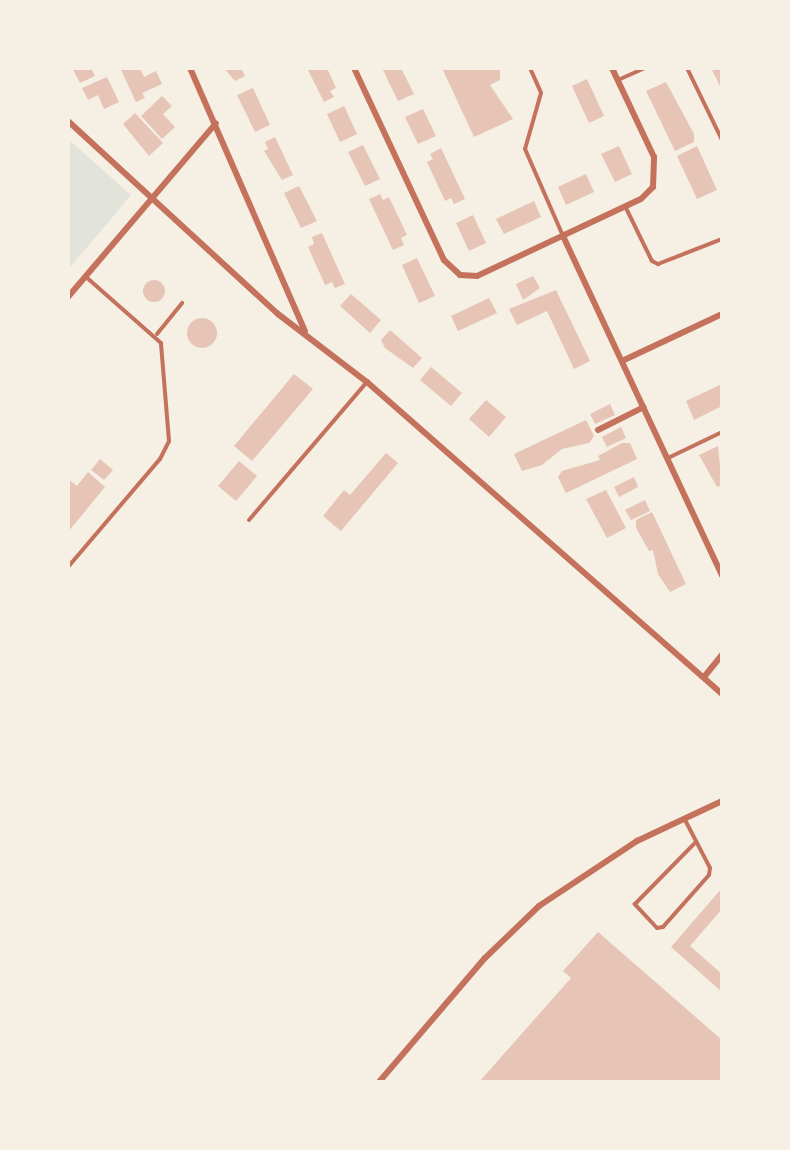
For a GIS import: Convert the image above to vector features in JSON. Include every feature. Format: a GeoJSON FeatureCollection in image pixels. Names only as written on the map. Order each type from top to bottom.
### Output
{"type":"FeatureCollection","features":[{"type":"Feature","properties":{"kind":"street"},"geometry":{"type":"LineString","coordinates":[[190,68],[306,332]]}},
{"type":"Feature","properties":{"kind":"street"},"geometry":{"type":"LineString","coordinates":[[354,68],[444,260],[460,276],[492,270],[625,206],[653,187],[654,156],[612,68]]}},
{"type":"Feature","properties":{"kind":"street"},"geometry":{"type":"LineString","coordinates":[[68,121],[278,314],[367,382],[722,694]]}},
{"type":"Feature","properties":{"kind":"street"},"geometry":{"type":"LineString","coordinates":[[68,296],[216,123]]}},
{"type":"Feature","properties":{"kind":"street"},"geometry":{"type":"LineString","coordinates":[[563,236],[719,559],[722,576]]}},
{"type":"Feature","properties":{"kind":"street"},"geometry":{"type":"LineString","coordinates":[[622,361],[722,314]]}},
{"type":"Feature","properties":{"kind":"street"},"geometry":{"type":"LineString","coordinates":[[598,430],[644,406]]}},
{"type":"Feature","properties":{"kind":"street"},"geometry":{"type":"LineString","coordinates":[[704,678],[722,655]]}},
{"type":"Feature","properties":{"kind":"street"},"geometry":{"type":"LineString","coordinates":[[379,1082],[484,958],[528,916],[592,868],[722,801]]}},
{"type":"Feature","properties":{"kind":"lane"},"geometry":{"type":"LineString","coordinates":[[530,68],[540,93],[524,149],[563,236]]}},
{"type":"Feature","properties":{"kind":"lane"},"geometry":{"type":"LineString","coordinates":[[618,80],[645,68]]}},
{"type":"Feature","properties":{"kind":"lane"},"geometry":{"type":"LineString","coordinates":[[688,68],[722,140]]}},
{"type":"Feature","properties":{"kind":"lane"},"geometry":{"type":"LineString","coordinates":[[625,206],[652,262],[658,264],[722,240]]}},
{"type":"Feature","properties":{"kind":"lane"},"geometry":{"type":"LineString","coordinates":[[68,567],[166,452],[169,442],[164,369],[157,334],[85,276]]}},
{"type":"Feature","properties":{"kind":"lane"},"geometry":{"type":"LineString","coordinates":[[157,334],[182,303]]}},
{"type":"Feature","properties":{"kind":"lane"},"geometry":{"type":"LineString","coordinates":[[250,520],[367,382]]}},
{"type":"Feature","properties":{"kind":"lane"},"geometry":{"type":"LineString","coordinates":[[668,458],[722,432]]}},
{"type":"Feature","properties":{"kind":"lane"},"geometry":{"type":"LineString","coordinates":[[684,818],[696,842],[708,874],[663,927],[657,928],[635,908],[696,842]]}},
{"type":"Feature","properties":{"kind":"shaded area"},"geometry":{"type":"Polygon","coordinates":[[[68,139],[131,195],[68,270],[68,139]]]}},
{"type":"Feature","properties":{"kind":"building"},"geometry":{"type":"Polygon","coordinates":[[[72,68],[91,68],[95,76],[80,83],[72,68]]]}},
{"type":"Feature","properties":{"kind":"building"},"geometry":{"type":"Polygon","coordinates":[[[140,68],[144,77],[156,71],[162,84],[142,93],[145,98],[136,102],[121,70],[140,68]]]}},
{"type":"Feature","properties":{"kind":"building"},"geometry":{"type":"Polygon","coordinates":[[[224,68],[241,68],[245,76],[235,81],[224,68]]]}},
{"type":"Feature","properties":{"kind":"building"},"geometry":{"type":"Polygon","coordinates":[[[307,68],[327,68],[336,88],[330,91],[334,97],[324,102],[307,68]]]}},
{"type":"Feature","properties":{"kind":"building"},"geometry":{"type":"Polygon","coordinates":[[[382,68],[401,68],[414,94],[398,101],[382,68]]]}},
{"type":"Feature","properties":{"kind":"building"},"geometry":{"type":"Polygon","coordinates":[[[442,68],[500,68],[500,80],[490,85],[513,119],[474,137],[442,68]]]}},
{"type":"Feature","properties":{"kind":"building"},"geometry":{"type":"Polygon","coordinates":[[[711,68],[722,68],[722,97],[720,86],[711,68]]]}},
{"type":"Feature","properties":{"kind":"building"},"geometry":{"type":"Polygon","coordinates":[[[107,77],[119,102],[104,109],[98,95],[88,100],[82,88],[107,77]]]}},
{"type":"Feature","properties":{"kind":"building"},"geometry":{"type":"Polygon","coordinates":[[[587,79],[604,116],[589,123],[572,86],[587,79]]]}},
{"type":"Feature","properties":{"kind":"building"},"geometry":{"type":"Polygon","coordinates":[[[666,82],[694,134],[694,142],[675,151],[646,91],[666,82]]]}},
{"type":"Feature","properties":{"kind":"building"},"geometry":{"type":"Polygon","coordinates":[[[253,88],[270,125],[255,132],[237,95],[253,88]]]}},
{"type":"Feature","properties":{"kind":"building"},"geometry":{"type":"Polygon","coordinates":[[[162,96],[172,106],[163,114],[175,127],[162,139],[141,116],[162,96]]]}},
{"type":"Feature","properties":{"kind":"building"},"geometry":{"type":"Polygon","coordinates":[[[344,106],[357,134],[340,142],[327,114],[344,106]]]}},
{"type":"Feature","properties":{"kind":"building"},"geometry":{"type":"Polygon","coordinates":[[[423,109],[436,136],[418,144],[405,117],[423,109]]]}},
{"type":"Feature","properties":{"kind":"building"},"geometry":{"type":"Polygon","coordinates":[[[135,113],[163,143],[149,156],[123,124],[135,113]]]}},
{"type":"Feature","properties":{"kind":"building"},"geometry":{"type":"Polygon","coordinates":[[[275,137],[293,175],[282,180],[264,151],[268,149],[265,142],[275,137]]]}},
{"type":"Feature","properties":{"kind":"building"},"geometry":{"type":"Polygon","coordinates":[[[363,145],[380,179],[365,186],[348,152],[363,145]]]}},
{"type":"Feature","properties":{"kind":"building"},"geometry":{"type":"Polygon","coordinates":[[[619,146],[632,174],[615,182],[601,154],[619,146]]]}},
{"type":"Feature","properties":{"kind":"building"},"geometry":{"type":"Polygon","coordinates":[[[697,146],[717,190],[697,199],[677,156],[697,146]]]}},
{"type":"Feature","properties":{"kind":"building"},"geometry":{"type":"Polygon","coordinates":[[[441,148],[465,199],[454,204],[451,198],[445,201],[427,162],[433,159],[430,154],[441,148]]]}},
{"type":"Feature","properties":{"kind":"building"},"geometry":{"type":"Polygon","coordinates":[[[586,174],[594,192],[566,205],[558,187],[586,174]]]}},
{"type":"Feature","properties":{"kind":"building"},"geometry":{"type":"Polygon","coordinates":[[[299,186],[317,221],[301,228],[284,193],[299,186]]]}},
{"type":"Feature","properties":{"kind":"building"},"geometry":{"type":"Polygon","coordinates":[[[380,194],[383,200],[389,197],[407,235],[401,238],[404,245],[393,250],[369,199],[380,194]]]}},
{"type":"Feature","properties":{"kind":"building"},"geometry":{"type":"Polygon","coordinates":[[[534,201],[541,217],[504,234],[496,219],[534,201]]]}},
{"type":"Feature","properties":{"kind":"building"},"geometry":{"type":"Polygon","coordinates":[[[473,215],[486,243],[469,251],[456,223],[473,215]]]}},
{"type":"Feature","properties":{"kind":"building"},"geometry":{"type":"Polygon","coordinates":[[[322,233],[345,284],[335,288],[332,282],[325,285],[308,247],[314,244],[312,237],[322,233]]]}},
{"type":"Feature","properties":{"kind":"building"},"geometry":{"type":"Polygon","coordinates":[[[417,258],[435,296],[419,303],[402,265],[417,258]]]}},
{"type":"Feature","properties":{"kind":"building"},"geometry":{"type":"Polygon","coordinates":[[[533,276],[540,288],[523,300],[516,284],[533,276]]]}},
{"type":"Feature","properties":{"kind":"building"},"geometry":{"type":"Polygon","coordinates":[[[154,280],[162,283],[162,299],[154,302],[146,299],[143,291],[146,283],[154,280]]]}},
{"type":"Feature","properties":{"kind":"building"},"geometry":{"type":"Polygon","coordinates":[[[556,290],[590,361],[574,369],[547,311],[517,325],[509,309],[556,290]]]}},
{"type":"Feature","properties":{"kind":"building"},"geometry":{"type":"Polygon","coordinates":[[[351,294],[381,320],[370,333],[340,306],[351,294]]]}},
{"type":"Feature","properties":{"kind":"building"},"geometry":{"type":"Polygon","coordinates":[[[489,298],[497,313],[458,331],[451,316],[489,298]]]}},
{"type":"Feature","properties":{"kind":"building"},"geometry":{"type":"Polygon","coordinates":[[[202,318],[216,327],[217,333],[208,347],[202,348],[188,339],[187,333],[196,319],[202,318]]]}},
{"type":"Feature","properties":{"kind":"building"},"geometry":{"type":"Polygon","coordinates":[[[390,330],[422,358],[413,368],[385,348],[381,340],[390,330]]]}},
{"type":"Feature","properties":{"kind":"building"},"geometry":{"type":"Polygon","coordinates":[[[431,367],[462,393],[451,406],[420,380],[431,367]]]}},
{"type":"Feature","properties":{"kind":"building"},"geometry":{"type":"Polygon","coordinates":[[[294,374],[313,389],[252,461],[234,446],[294,374]]]}},
{"type":"Feature","properties":{"kind":"building"},"geometry":{"type":"Polygon","coordinates":[[[722,384],[722,406],[694,420],[686,401],[722,384]]]}},
{"type":"Feature","properties":{"kind":"building"},"geometry":{"type":"Polygon","coordinates":[[[486,400],[506,417],[489,437],[469,419],[486,400]]]}},
{"type":"Feature","properties":{"kind":"building"},"geometry":{"type":"Polygon","coordinates":[[[610,404],[615,415],[595,424],[590,414],[610,404]]]}},
{"type":"Feature","properties":{"kind":"building"},"geometry":{"type":"Polygon","coordinates":[[[586,420],[594,436],[589,443],[562,449],[542,465],[522,471],[514,454],[586,420]]]}},
{"type":"Feature","properties":{"kind":"building"},"geometry":{"type":"Polygon","coordinates":[[[621,427],[626,438],[607,447],[602,437],[621,427]]]}},
{"type":"Feature","properties":{"kind":"building"},"geometry":{"type":"Polygon","coordinates":[[[622,443],[630,443],[637,459],[566,493],[558,477],[562,471],[600,460],[598,456],[622,443]]]}},
{"type":"Feature","properties":{"kind":"building"},"geometry":{"type":"Polygon","coordinates":[[[718,446],[722,485],[717,487],[699,455],[718,446]]]}},
{"type":"Feature","properties":{"kind":"building"},"geometry":{"type":"Polygon","coordinates":[[[386,453],[398,463],[341,531],[323,516],[344,490],[350,495],[386,453]]]}},
{"type":"Feature","properties":{"kind":"building"},"geometry":{"type":"Polygon","coordinates":[[[100,459],[113,470],[104,480],[91,470],[100,459]]]}},
{"type":"Feature","properties":{"kind":"building"},"geometry":{"type":"Polygon","coordinates":[[[239,461],[257,476],[236,501],[218,486],[239,461]]]}},
{"type":"Feature","properties":{"kind":"building"},"geometry":{"type":"Polygon","coordinates":[[[88,472],[105,487],[68,532],[68,479],[77,486],[88,472]]]}},
{"type":"Feature","properties":{"kind":"building"},"geometry":{"type":"Polygon","coordinates":[[[634,477],[638,487],[619,497],[614,487],[634,477]]]}},
{"type":"Feature","properties":{"kind":"building"},"geometry":{"type":"Polygon","coordinates":[[[606,490],[626,528],[607,538],[586,499],[606,490]]]}},
{"type":"Feature","properties":{"kind":"building"},"geometry":{"type":"Polygon","coordinates":[[[645,500],[650,511],[631,520],[625,510],[645,500]]]}},
{"type":"Feature","properties":{"kind":"building"},"geometry":{"type":"Polygon","coordinates":[[[652,512],[686,584],[670,592],[658,574],[653,550],[649,551],[636,528],[636,520],[652,512]]]}},
{"type":"Feature","properties":{"kind":"building"},"geometry":{"type":"Polygon","coordinates":[[[722,888],[722,909],[690,946],[722,974],[722,992],[671,947],[722,888]]]}},
{"type":"Feature","properties":{"kind":"building"},"geometry":{"type":"Polygon","coordinates":[[[598,932],[722,1040],[722,1082],[479,1082],[571,978],[563,971],[598,932]]]}}]}
